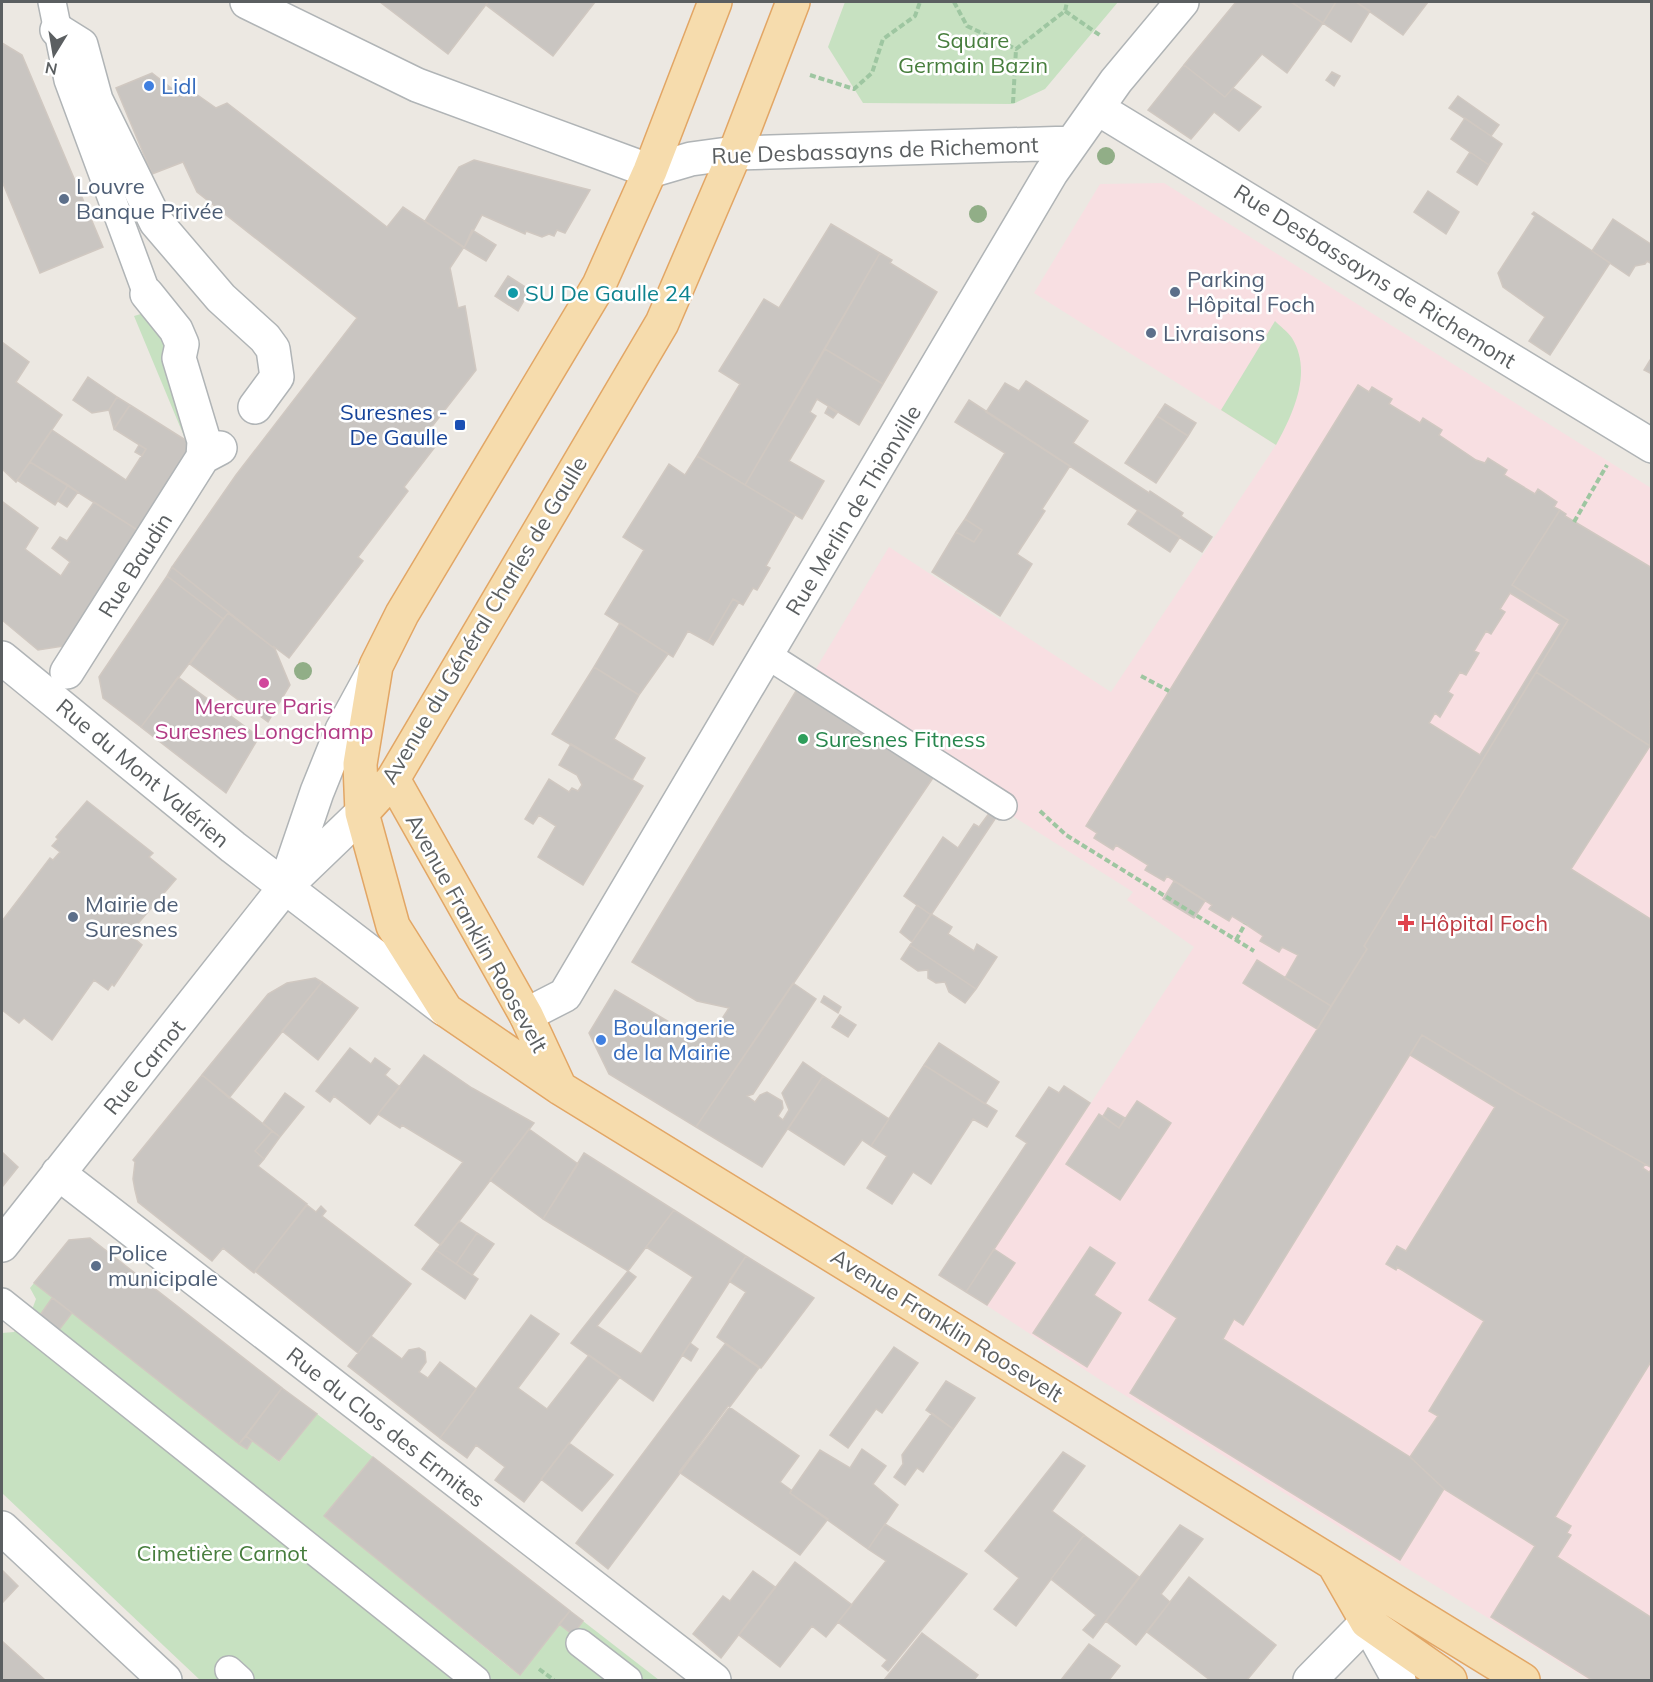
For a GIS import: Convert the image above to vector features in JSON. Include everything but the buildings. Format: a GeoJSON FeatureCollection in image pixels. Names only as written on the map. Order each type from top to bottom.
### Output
{"type":"FeatureCollection","features":[{"type":"Feature","properties":{"kind":"main road","name":"Avenue du Général Charles de Gaulle"},"geometry":{"type":"LineString","coordinates":[[362,813],[360,764],[376,666],[402,614],[599,285],[650,171],[715,2]]}},
{"type":"Feature","properties":{"kind":"main road","name":"Avenue du Général Charles de Gaulle"},"geometry":{"type":"LineString","coordinates":[[362,813],[393,779],[662,323],[735,153],[793,2]]}},
{"type":"Feature","properties":{"kind":"main road","name":"Avenue Franklin Roosevelt"},"geometry":{"type":"LineString","coordinates":[[393,779],[526,1015],[560,1088]]}},
{"type":"Feature","properties":{"kind":"main road","name":"Avenue Franklin Roosevelt"},"geometry":{"type":"LineString","coordinates":[[362,813],[393,927],[446,1010],[560,1088],[1523,1680]]}},
{"type":"Feature","properties":{"kind":"main road","name":"Avenue Franklin Roosevelt"},"geometry":{"type":"LineString","coordinates":[[1334,1563],[1366,1622],[1450,1680]]}},
{"type":"Feature","properties":{"kind":"street"},"geometry":{"type":"LineString","coordinates":[[247,2],[417,85],[650,171]]}},
{"type":"Feature","properties":{"kind":"street","name":"Rue Merlin de Thionville"},"geometry":{"type":"LineString","coordinates":[[526,1015],[565,995],[1072,142],[1182,2]]}},
{"type":"Feature","properties":{"kind":"street"},"geometry":{"type":"LineString","coordinates":[[54,16],[81,45],[96,100],[156,222],[207,283],[273,349],[278,377],[255,407]]}},
{"type":"Feature","properties":{"kind":"street","name":"Rue Desbassayns de Richemont"},"geometry":{"type":"LineString","coordinates":[[1097,108],[1652,446]]}},
{"type":"Feature","properties":{"kind":"street","name":"Rue Desbassayns de Richemont"},"geometry":{"type":"LineString","coordinates":[[650,171],[691,159],[735,153],[1072,142]]}},
{"type":"Feature","properties":{"kind":"street","name":"Rue Baudin"},"geometry":{"type":"LineString","coordinates":[[67,672],[212,452],[204,441],[179,358],[182,344],[176,330],[147,294]]}},
{"type":"Feature","properties":{"kind":"street","name":"Rue du Mont Valérien"},"geometry":{"type":"LineString","coordinates":[[2,658],[285,887]]}},
{"type":"Feature","properties":{"kind":"street"},"geometry":{"type":"LineString","coordinates":[[285,887],[317,792],[342,730],[376,666]]}},
{"type":"Feature","properties":{"kind":"street"},"geometry":{"type":"LineString","coordinates":[[285,887],[362,813]]}},
{"type":"Feature","properties":{"kind":"street","name":"Avenue Franklin Roosevelt"},"geometry":{"type":"LineString","coordinates":[[285,887],[446,1010]]}},
{"type":"Feature","properties":{"kind":"street","name":"Rue Carnot"},"geometry":{"type":"LineString","coordinates":[[2,1245],[285,887]]}},
{"type":"Feature","properties":{"kind":"street","name":"Rue du Clos des Ermites"},"geometry":{"type":"LineString","coordinates":[[58,1173],[714,1680]]}},
{"type":"Feature","properties":{"kind":"street"},"geometry":{"type":"LineString","coordinates":[[2,1528],[165,1680]]}},
{"type":"Feature","properties":{"kind":"street"},"geometry":{"type":"LineString","coordinates":[[1310,1680],[1366,1622],[1456,1640]]}},
{"type":"Feature","properties":{"kind":"street","name":"Avenue Franklin Roosevelt"},"geometry":{"type":"LineString","coordinates":[[1366,1622],[1399,1680]]}},
{"type":"Feature","properties":{"kind":"lane"},"geometry":{"type":"LineString","coordinates":[[54,16],[68,80],[147,294]]}},
{"type":"Feature","properties":{"kind":"lane"},"geometry":{"type":"LineString","coordinates":[[767,655],[1003,806]]}},
{"type":"Feature","properties":{"kind":"lane"},"geometry":{"type":"LineString","coordinates":[[2,1302],[476,1680]]}},
{"type":"Feature","properties":{"kind":"lane"},"geometry":{"type":"LineString","coordinates":[[580,1643],[628,1680]]}},
{"type":"Feature","properties":{"kind":"path"},"geometry":{"type":"LineString","coordinates":[[806,74],[854,89],[872,73],[883,39],[915,16],[920,2]]}},
{"type":"Feature","properties":{"kind":"path"},"geometry":{"type":"LineString","coordinates":[[954,2],[967,26],[1016,50]]}},
{"type":"Feature","properties":{"kind":"path"},"geometry":{"type":"LineString","coordinates":[[1022,110],[1013,104],[1016,50],[1065,11],[1067,2]]}},
{"type":"Feature","properties":{"kind":"path"},"geometry":{"type":"LineString","coordinates":[[1574,522],[1610,461]]}},
{"type":"Feature","properties":{"kind":"path"},"geometry":{"type":"LineString","coordinates":[[1141,676],[1169,691]]}},
{"type":"Feature","properties":{"kind":"path"},"geometry":{"type":"LineString","coordinates":[[1066,835],[1254,951]]}},
{"type":"Feature","properties":{"kind":"path"},"geometry":{"type":"LineString","coordinates":[[1236,940],[1245,924]]}},
{"type":"Feature","properties":{"kind":"path"},"geometry":{"type":"LineString","coordinates":[[539,1669],[554,1680]]}},
{"type":"Feature","properties":{"kind":"shaded area","name":"Hôpital Foch"},"geometry":{"type":"Polygon","coordinates":[[[1164,183],[1651,488],[1651,1680],[1589,1680],[1105,1383],[966,1292],[1194,947],[1127,900],[1133,892],[1006,812],[814,672],[889,547],[1111,692],[1276,445],[1034,293],[1100,184],[1164,183]]]}},
{"type":"Feature","properties":{"kind":"green space","name":"Square Germain Bazin"},"geometry":{"type":"Polygon","coordinates":[[[845,2],[1118,2],[1045,89],[1013,104],[863,103],[828,47],[845,2]]]}},
{"type":"Feature","properties":{"kind":"green space"},"geometry":{"type":"Polygon","coordinates":[[[151,311],[164,327],[192,445],[186,441],[134,316],[151,311]]]}},
{"type":"Feature","properties":{"kind":"green space"},"geometry":{"type":"Polygon","coordinates":[[[1275,321],[1292,338],[1301,365],[1301,379],[1294,406],[1276,445],[1221,410],[1275,321]]]}},
{"type":"Feature","properties":{"kind":"green space","name":"Cimetière Carnot"},"geometry":{"type":"Polygon","coordinates":[[[34,1283],[239,1444],[246,1436],[279,1462],[317,1414],[373,1457],[325,1517],[519,1675],[570,1611],[659,1680],[200,1680],[2,1493],[2,1333],[14,1332],[33,1307],[36,1299],[30,1288],[34,1283]]]}},
{"type":"Feature","properties":{"kind":"place","name":"Lidl"},"geometry":{"type":"Point","coordinates":[149,86]}},
{"type":"Feature","properties":{"kind":"place","name":"Louvre Banque Privée"},"geometry":{"type":"Point","coordinates":[64,199]}},
{"type":"Feature","properties":{"kind":"place","name":"Parking Hôpital Foch"},"geometry":{"type":"Point","coordinates":[1175,292]}},
{"type":"Feature","properties":{"kind":"place","name":"SU De Gaulle 24"},"geometry":{"type":"Point","coordinates":[513,293]}},
{"type":"Feature","properties":{"kind":"place","name":"Livraisons"},"geometry":{"type":"Point","coordinates":[1151,333]}},
{"type":"Feature","properties":{"kind":"place","name":"Suresnes - De Gaulle"},"geometry":{"type":"Point","coordinates":[460,425]}},
{"type":"Feature","properties":{"kind":"place","name":"Mercure Paris Suresnes Longchamp"},"geometry":{"type":"Point","coordinates":[264,683]}},
{"type":"Feature","properties":{"kind":"place","name":"Suresnes Fitness"},"geometry":{"type":"Point","coordinates":[803,739]}},
{"type":"Feature","properties":{"kind":"place","name":"Mairie de Suresnes"},"geometry":{"type":"Point","coordinates":[73,917]}},
{"type":"Feature","properties":{"kind":"place","name":"Hôpital Foch"},"geometry":{"type":"Point","coordinates":[1406,923]}},
{"type":"Feature","properties":{"kind":"place","name":"Boulangerie de la Mairie"},"geometry":{"type":"Point","coordinates":[601,1040]}},
{"type":"Feature","properties":{"kind":"place","name":"Police municipale"},"geometry":{"type":"Point","coordinates":[96,1266]}}]}
